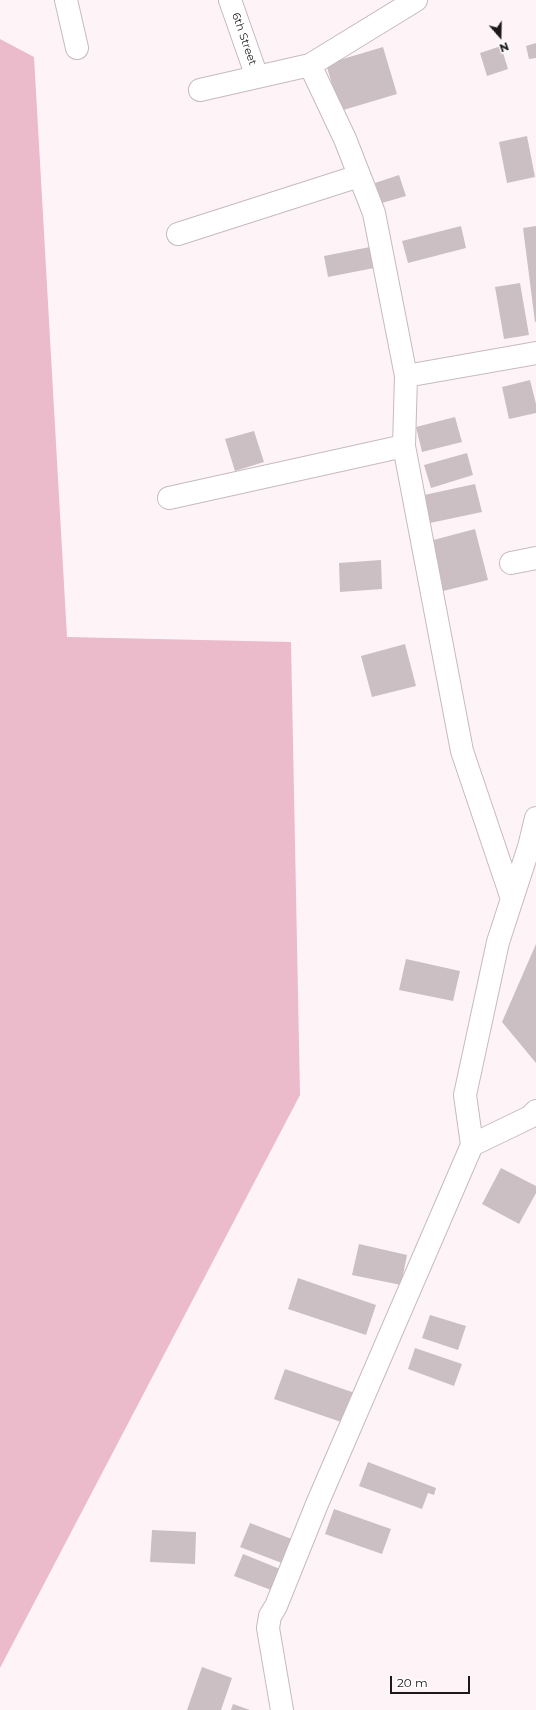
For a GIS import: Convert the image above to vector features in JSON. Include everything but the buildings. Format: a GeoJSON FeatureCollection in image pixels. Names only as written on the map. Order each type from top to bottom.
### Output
{"type":"FeatureCollection","features":[{"type":"Feature","properties":{"kind":"street"},"geometry":{"type":"LineString","coordinates":[[66,0],[77,48]]}},
{"type":"Feature","properties":{"kind":"street","name":"6th Street"},"geometry":{"type":"LineString","coordinates":[[230,0],[257,77]]}},
{"type":"Feature","properties":{"kind":"street"},"geometry":{"type":"LineString","coordinates":[[200,90],[310,65],[416,0]]}},
{"type":"Feature","properties":{"kind":"street"},"geometry":{"type":"LineString","coordinates":[[310,65],[345,139],[374,213],[406,376],[404,446],[462,751],[512,899]]}},
{"type":"Feature","properties":{"kind":"street"},"geometry":{"type":"LineString","coordinates":[[178,234],[360,176]]}},
{"type":"Feature","properties":{"kind":"street"},"geometry":{"type":"LineString","coordinates":[[406,376],[536,353]]}},
{"type":"Feature","properties":{"kind":"street"},"geometry":{"type":"LineString","coordinates":[[169,498],[404,446]]}},
{"type":"Feature","properties":{"kind":"street"},"geometry":{"type":"LineString","coordinates":[[511,563],[536,558]]}},
{"type":"Feature","properties":{"kind":"street"},"geometry":{"type":"LineString","coordinates":[[282,1710],[268,1628],[270,1616],[276,1606],[320,1497],[472,1145],[465,1095],[498,942],[529,848],[536,818]]}},
{"type":"Feature","properties":{"kind":"street"},"geometry":{"type":"LineString","coordinates":[[472,1145],[530,1117],[536,1111]]}},
{"type":"Feature","properties":{"kind":"shaded area"},"geometry":{"type":"Polygon","coordinates":[[[0,39],[34,57],[67,637],[291,642],[300,1095],[0,1668],[0,39]]]}}]}
